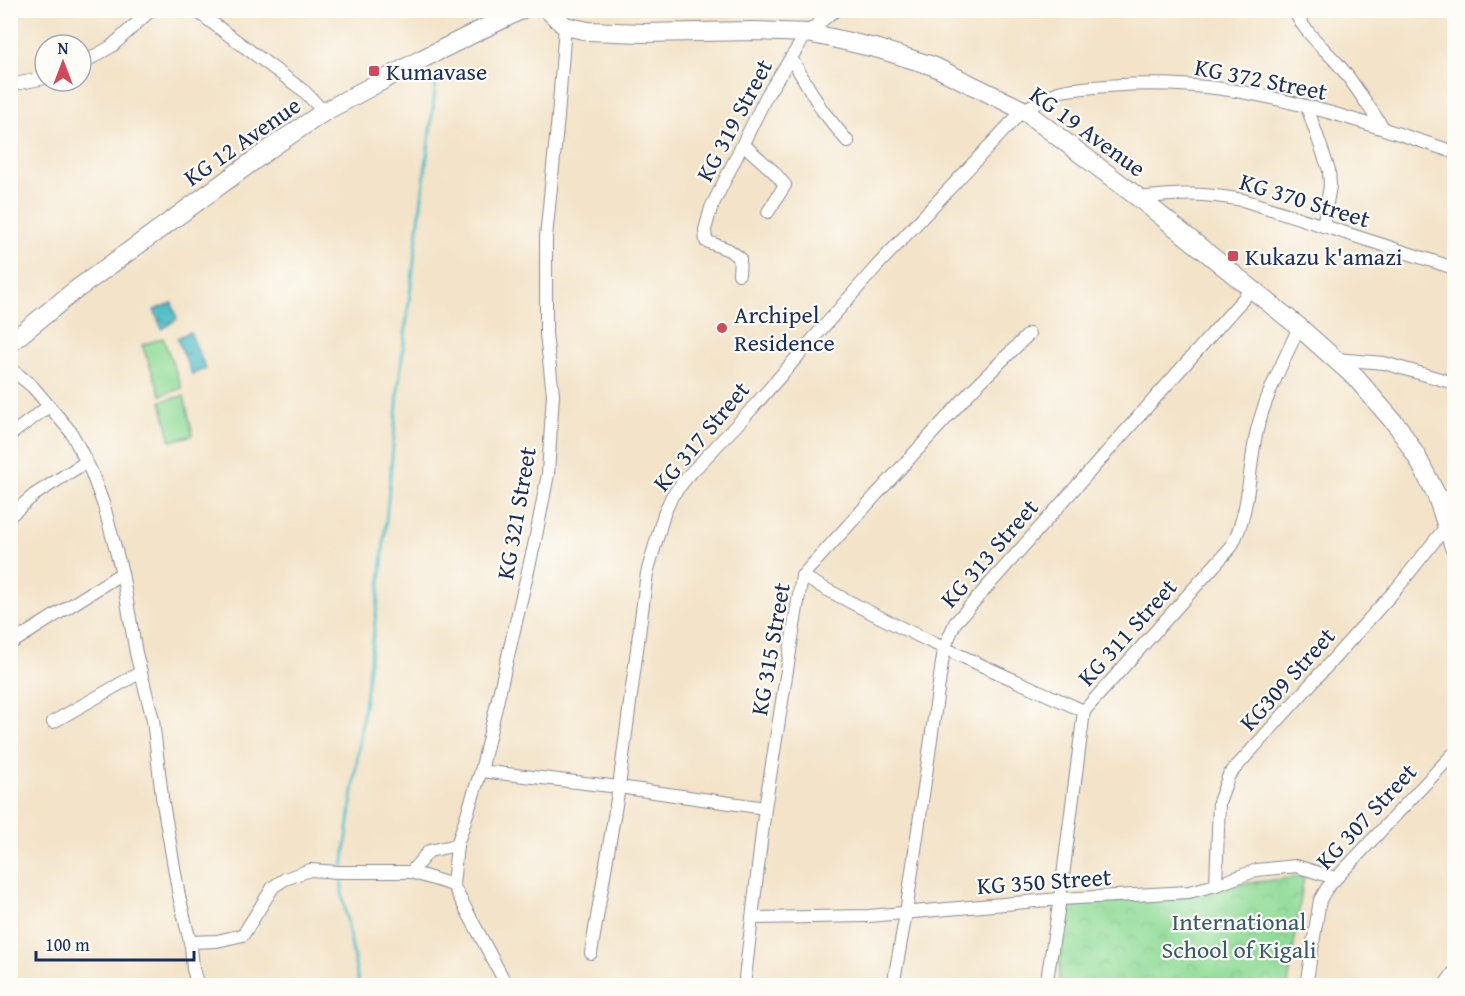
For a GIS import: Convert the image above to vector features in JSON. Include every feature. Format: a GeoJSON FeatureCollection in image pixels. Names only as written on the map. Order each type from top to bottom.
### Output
{"type":"FeatureCollection","features":[{"type":"Feature","properties":{"kind":"main road","name":"KG 12 Avenue"},"geometry":{"type":"LineString","coordinates":[[10,343],[73,292],[324,112],[422,59],[521,10]]}},
{"type":"Feature","properties":{"kind":"main road"},"geometry":{"type":"LineString","coordinates":[[548,10],[565,26]]}},
{"type":"Feature","properties":{"kind":"main road","name":"KG 19 Avenue"},"geometry":{"type":"LineString","coordinates":[[565,26],[614,33],[755,31],[807,33],[879,49],[933,66],[1023,110],[1139,198],[1299,327],[1356,378],[1399,429],[1436,494],[1455,547]]}},
{"type":"Feature","properties":{"kind":"street"},"geometry":{"type":"LineString","coordinates":[[93,57],[112,45],[151,10]]}},
{"type":"Feature","properties":{"kind":"street"},"geometry":{"type":"LineString","coordinates":[[195,10],[304,91],[324,112]]}},
{"type":"Feature","properties":{"kind":"street","name":"KG 319 Street"},"geometry":{"type":"LineString","coordinates":[[739,274],[740,258],[729,250],[706,241],[705,230],[711,208],[767,95],[807,33],[837,10]]}},
{"type":"Feature","properties":{"kind":"street"},"geometry":{"type":"LineString","coordinates":[[1294,10],[1298,20],[1340,66],[1384,129]]}},
{"type":"Feature","properties":{"kind":"street","name":"KG 321 Street"},"geometry":{"type":"LineString","coordinates":[[453,885],[457,844],[481,771],[535,541],[548,474],[553,394],[546,334],[546,237],[565,26]]}},
{"type":"Feature","properties":{"kind":"street"},"geometry":{"type":"LineString","coordinates":[[791,58],[822,110],[848,142]]}},
{"type":"Feature","properties":{"kind":"street"},"geometry":{"type":"LineString","coordinates":[[10,85],[33,80]]}},
{"type":"Feature","properties":{"kind":"street","name":"KG 372 Street"},"geometry":{"type":"LineString","coordinates":[[1023,110],[1058,92],[1067,90],[1140,85],[1191,85],[1232,90],[1307,107],[1455,152]]}},
{"type":"Feature","properties":{"kind":"street"},"geometry":{"type":"LineString","coordinates":[[1307,107],[1329,170],[1330,186],[1323,226]]}},
{"type":"Feature","properties":{"kind":"street","name":"KG 317 Street"},"geometry":{"type":"LineString","coordinates":[[591,953],[619,787],[647,573],[658,533],[672,496],[876,267],[1023,110]]}},
{"type":"Feature","properties":{"kind":"street"},"geometry":{"type":"LineString","coordinates":[[743,144],[785,185],[768,212]]}},
{"type":"Feature","properties":{"kind":"street","name":"KG 370 Street"},"geometry":{"type":"LineString","coordinates":[[1139,198],[1181,193],[1207,194],[1243,200],[1455,268]]}},
{"type":"Feature","properties":{"kind":"street","name":"KG 313 Street"},"geometry":{"type":"LineString","coordinates":[[892,986],[906,913],[944,649],[955,623],[1252,289]]}},
{"type":"Feature","properties":{"kind":"street","name":"KG 311 Street"},"geometry":{"type":"LineString","coordinates":[[1046,986],[1060,899],[1084,711],[1232,547],[1241,529],[1246,510],[1257,432],[1265,402],[1299,327]]}},
{"type":"Feature","properties":{"kind":"street","name":"KG 315 Street"},"geometry":{"type":"LineString","coordinates":[[744,986],[765,808],[802,576],[972,390],[1029,334]]}},
{"type":"Feature","properties":{"kind":"street"},"geometry":{"type":"LineString","coordinates":[[1334,359],[1383,363],[1455,383]]}},
{"type":"Feature","properties":{"kind":"street"},"geometry":{"type":"LineString","coordinates":[[10,368],[33,387],[70,432],[86,462],[104,506],[122,573],[141,672],[153,720],[162,797],[179,896],[198,986]]}},
{"type":"Feature","properties":{"kind":"street"},"geometry":{"type":"LineString","coordinates":[[10,435],[49,406]]}},
{"type":"Feature","properties":{"kind":"street"},"geometry":{"type":"LineString","coordinates":[[10,516],[34,495],[86,462]]}},
{"type":"Feature","properties":{"kind":"street"},"geometry":{"type":"LineString","coordinates":[[1436,494],[1455,500]]}},
{"type":"Feature","properties":{"kind":"street","name":"KG309 Street"},"geometry":{"type":"LineString","coordinates":[[1216,885],[1219,802],[1229,775],[1398,587],[1448,524]]}},
{"type":"Feature","properties":{"kind":"street"},"geometry":{"type":"LineString","coordinates":[[10,644],[122,573]]}},
{"type":"Feature","properties":{"kind":"street"},"geometry":{"type":"LineString","coordinates":[[802,576],[842,599],[944,649],[1084,711]]}},
{"type":"Feature","properties":{"kind":"street"},"geometry":{"type":"LineString","coordinates":[[53,722],[141,672]]}},
{"type":"Feature","properties":{"kind":"street","name":"KG 307 Street"},"geometry":{"type":"LineString","coordinates":[[1306,986],[1320,900],[1335,878],[1455,753]]}},
{"type":"Feature","properties":{"kind":"street"},"geometry":{"type":"LineString","coordinates":[[481,771],[619,787],[765,808]]}},
{"type":"Feature","properties":{"kind":"street"},"geometry":{"type":"LineString","coordinates":[[411,872],[429,851],[457,844]]}},
{"type":"Feature","properties":{"kind":"street","name":"KG 350 Street"},"geometry":{"type":"LineString","coordinates":[[752,918],[869,916],[1060,899],[1189,892],[1257,870],[1296,866],[1335,878]]}},
{"type":"Feature","properties":{"kind":"street"},"geometry":{"type":"LineString","coordinates":[[190,942],[217,941],[243,935],[273,887],[285,879],[310,870],[411,872],[453,885],[507,986]]}},
{"type":"Feature","properties":{"kind":"street"},"geometry":{"type":"LineString","coordinates":[[1443,986],[1455,972]]}},
{"type":"Feature","properties":{"kind":"green space"},"geometry":{"type":"Polygon","coordinates":[[[163,338],[182,388],[161,395],[142,345],[163,338]]]}},
{"type":"Feature","properties":{"kind":"green space"},"geometry":{"type":"Polygon","coordinates":[[[184,396],[193,435],[171,441],[161,401],[184,396]]]}},
{"type":"Feature","properties":{"kind":"green space","name":"International School of Kigali"},"geometry":{"type":"Polygon","coordinates":[[[1304,876],[1288,985],[1058,986],[1065,906],[1304,876]]]}},
{"type":"Feature","properties":{"kind":"water"},"geometry":{"type":"Polygon","coordinates":[[[172,303],[177,319],[162,329],[154,310],[172,303]]]}},
{"type":"Feature","properties":{"kind":"water"},"geometry":{"type":"Polygon","coordinates":[[[190,332],[206,369],[192,374],[177,338],[190,332]]]}},
{"type":"Feature","properties":{"kind":"waterway"},"geometry":{"type":"LineString","coordinates":[[343,868],[380,584],[399,383],[437,75]]}},
{"type":"Feature","properties":{"kind":"waterway"},"geometry":{"type":"LineString","coordinates":[[342,875],[342,893],[359,986]]}},
{"type":"Feature","properties":{"kind":"place","name":"Kumavase"},"geometry":{"type":"Point","coordinates":[374,71]}},
{"type":"Feature","properties":{"kind":"place","name":"Kukazu k'amazi"},"geometry":{"type":"Point","coordinates":[1233,256]}},
{"type":"Feature","properties":{"kind":"place","name":"Archipel Residence"},"geometry":{"type":"Point","coordinates":[722,328]}}]}
